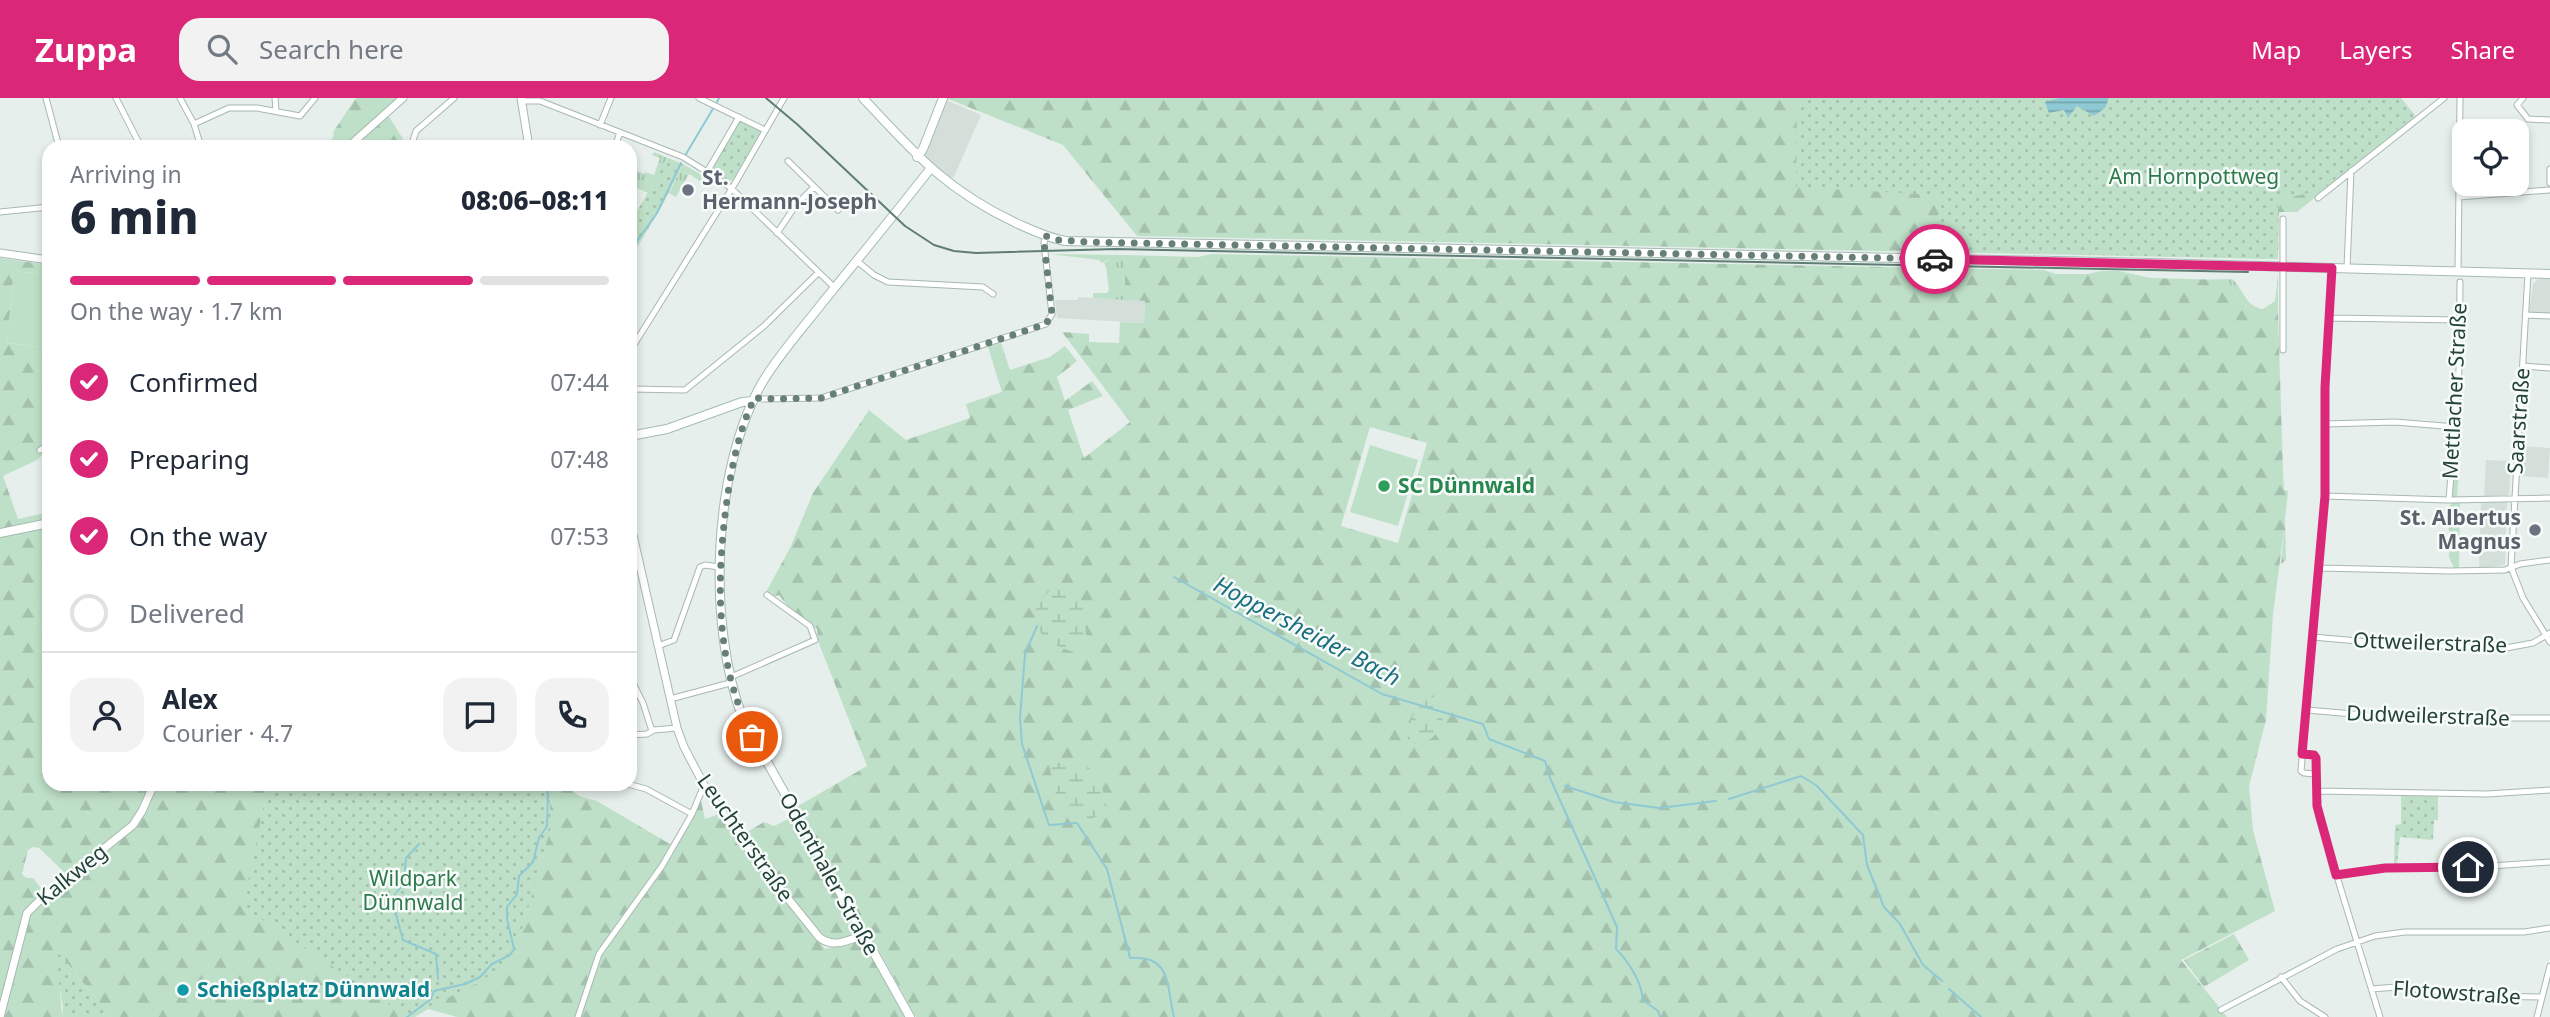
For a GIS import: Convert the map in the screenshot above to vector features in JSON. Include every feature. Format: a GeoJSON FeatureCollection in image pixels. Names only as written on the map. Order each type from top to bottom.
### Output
{"type":"FeatureCollection","features":[{"type":"Feature","properties":{"kind":"main road"},"geometry":{"type":"LineString","coordinates":[[863,98],[917,157],[972,200],[1059,240],[2550,274]]}},
{"type":"Feature","properties":{"kind":"main road"},"geometry":{"type":"LineString","coordinates":[[917,157],[923,149],[943,98]]}},
{"type":"Feature","properties":{"kind":"main road","name":"Odenthaler Straße"},"geometry":{"type":"LineString","coordinates":[[910,1017],[752,737],[730,680],[721,616],[719,567],[733,464],[741,431],[754,399],[773,365],[930,169]]}},
{"type":"Feature","properties":{"kind":"main road"},"geometry":{"type":"LineString","coordinates":[[637,435],[660,431],[754,399]]}},
{"type":"Feature","properties":{"kind":"main road"},"geometry":{"type":"LineString","coordinates":[[0,533],[42,524]]}},
{"type":"Feature","properties":{"kind":"street"},"geometry":{"type":"LineString","coordinates":[[46,98],[57,140]]}},
{"type":"Feature","properties":{"kind":"street"},"geometry":{"type":"LineString","coordinates":[[116,98],[137,140]]}},
{"type":"Feature","properties":{"kind":"street"},"geometry":{"type":"LineString","coordinates":[[180,98],[194,124],[199,140]]}},
{"type":"Feature","properties":{"kind":"street"},"geometry":{"type":"LineString","coordinates":[[275,98],[276,110]]}},
{"type":"Feature","properties":{"kind":"street"},"geometry":{"type":"LineString","coordinates":[[194,124],[229,108],[276,110],[300,116],[315,98]]}},
{"type":"Feature","properties":{"kind":"street"},"geometry":{"type":"LineString","coordinates":[[356,140],[402,98]]}},
{"type":"Feature","properties":{"kind":"street"},"geometry":{"type":"LineString","coordinates":[[413,140],[416,131],[454,98]]}},
{"type":"Feature","properties":{"kind":"street"},"geometry":{"type":"LineString","coordinates":[[600,125],[611,98]]}},
{"type":"Feature","properties":{"kind":"street"},"geometry":{"type":"LineString","coordinates":[[699,98],[765,130]]}},
{"type":"Feature","properties":{"kind":"street"},"geometry":{"type":"LineString","coordinates":[[637,340],[783,98]]}},
{"type":"Feature","properties":{"kind":"street"},"geometry":{"type":"LineString","coordinates":[[2318,198],[2444,98]]}},
{"type":"Feature","properties":{"kind":"street"},"geometry":{"type":"LineString","coordinates":[[2458,271],[2459,98]]}},
{"type":"Feature","properties":{"kind":"street"},"geometry":{"type":"LineString","coordinates":[[2523,98],[2517,105],[2528,119],[2550,120]]}},
{"type":"Feature","properties":{"kind":"street"},"geometry":{"type":"LineString","coordinates":[[528,140],[521,99],[540,101],[684,158],[731,188],[835,288]]}},
{"type":"Feature","properties":{"kind":"street"},"geometry":{"type":"LineString","coordinates":[[707,172],[739,117]]}},
{"type":"Feature","properties":{"kind":"street"},"geometry":{"type":"LineString","coordinates":[[617,140],[620,132]]}},
{"type":"Feature","properties":{"kind":"street"},"geometry":{"type":"LineString","coordinates":[[788,161],[838,210]]}},
{"type":"Feature","properties":{"kind":"street"},"geometry":{"type":"LineString","coordinates":[[2550,169],[2550,183]]}},
{"type":"Feature","properties":{"kind":"street"},"geometry":{"type":"LineString","coordinates":[[2347,268],[2351,171]]}},
{"type":"Feature","properties":{"kind":"street"},"geometry":{"type":"LineString","coordinates":[[777,233],[796,205],[814,187]]}},
{"type":"Feature","properties":{"kind":"street"},"geometry":{"type":"LineString","coordinates":[[2459,197],[2549,190]]}},
{"type":"Feature","properties":{"kind":"street"},"geometry":{"type":"LineString","coordinates":[[0,212],[42,209]]}},
{"type":"Feature","properties":{"kind":"street"},"geometry":{"type":"LineString","coordinates":[[2283,219],[2283,350]]}},
{"type":"Feature","properties":{"kind":"street"},"geometry":{"type":"LineString","coordinates":[[754,399],[821,398],[1035,328],[1050,320],[1052,309],[1044,243],[1046,236]]}},
{"type":"Feature","properties":{"kind":"street"},"geometry":{"type":"LineString","coordinates":[[0,253],[42,259]]}},
{"type":"Feature","properties":{"kind":"street"},"geometry":{"type":"LineString","coordinates":[[857,261],[888,282],[983,287],[993,294]]}},
{"type":"Feature","properties":{"kind":"street"},"geometry":{"type":"LineString","coordinates":[[2316,778],[2301,771],[2325,496],[2325,387],[2332,268]]}},
{"type":"Feature","properties":{"kind":"street"},"geometry":{"type":"LineString","coordinates":[[637,389],[669,388],[682,391],[764,326],[818,273]]}},
{"type":"Feature","properties":{"kind":"street","name":"Saarstraße"},"geometry":{"type":"LineString","coordinates":[[2528,273],[2511,567],[2523,598],[2550,642]]}},
{"type":"Feature","properties":{"kind":"street","name":"Mettlacher Straße"},"geometry":{"type":"LineString","coordinates":[[2449,500],[2456,427],[2460,282]]}},
{"type":"Feature","properties":{"kind":"street"},"geometry":{"type":"LineString","coordinates":[[2526,315],[2550,316]]}},
{"type":"Feature","properties":{"kind":"street"},"geometry":{"type":"LineString","coordinates":[[2330,318],[2460,320]]}},
{"type":"Feature","properties":{"kind":"street"},"geometry":{"type":"LineString","coordinates":[[2523,366],[2550,368]]}},
{"type":"Feature","properties":{"kind":"street"},"geometry":{"type":"LineString","coordinates":[[2325,424],[2395,422],[2456,427]]}},
{"type":"Feature","properties":{"kind":"street"},"geometry":{"type":"LineString","coordinates":[[2325,496],[2449,500],[2550,498]]}},
{"type":"Feature","properties":{"kind":"street","name":"Leuchterstraße"},"geometry":{"type":"LineString","coordinates":[[637,553],[677,728],[704,785],[740,839],[818,937],[834,944],[864,935]]}},
{"type":"Feature","properties":{"kind":"street"},"geometry":{"type":"LineString","coordinates":[[2319,568],[2505,570],[2550,560]]}},
{"type":"Feature","properties":{"kind":"street"},"geometry":{"type":"LineString","coordinates":[[658,646],[674,640],[699,567],[719,567]]}},
{"type":"Feature","properties":{"kind":"street"},"geometry":{"type":"LineString","coordinates":[[670,699],[730,680],[815,640],[810,626],[766,594]]}},
{"type":"Feature","properties":{"kind":"street","name":"Ottweilerstraße"},"geometry":{"type":"LineString","coordinates":[[2313,637],[2390,644],[2506,648],[2533,643],[2548,635]]}},
{"type":"Feature","properties":{"kind":"street"},"geometry":{"type":"LineString","coordinates":[[637,691],[653,730]]}},
{"type":"Feature","properties":{"kind":"street","name":"Dudweilerstraße"},"geometry":{"type":"LineString","coordinates":[[2306,710],[2399,718],[2550,718]]}},
{"type":"Feature","properties":{"kind":"street"},"geometry":{"type":"LineString","coordinates":[[637,735],[677,728]]}},
{"type":"Feature","properties":{"kind":"street"},"geometry":{"type":"LineString","coordinates":[[2302,754],[2314,755],[2316,758],[2320,821],[2380,1017]]}},
{"type":"Feature","properties":{"kind":"street"},"geometry":{"type":"LineString","coordinates":[[578,1017],[599,954],[662,866],[692,814],[704,785]]}},
{"type":"Feature","properties":{"kind":"street"},"geometry":{"type":"LineString","coordinates":[[637,786],[692,814]]}},
{"type":"Feature","properties":{"kind":"street"},"geometry":{"type":"LineString","coordinates":[[2317,791],[2487,794],[2550,790]]}},
{"type":"Feature","properties":{"kind":"street","name":"Kalkweg"},"geometry":{"type":"LineString","coordinates":[[0,1017],[27,914],[39,901],[130,828],[142,811],[150,791]]}},
{"type":"Feature","properties":{"kind":"street"},"geometry":{"type":"LineString","coordinates":[[2336,875],[2385,868],[2550,862]]}},
{"type":"Feature","properties":{"kind":"street"},"geometry":{"type":"LineString","coordinates":[[2221,1010],[2337,949],[2375,936],[2405,932],[2524,932],[2550,928]]}},
{"type":"Feature","properties":{"kind":"street"},"geometry":{"type":"LineString","coordinates":[[2537,1017],[2550,966]]}},
{"type":"Feature","properties":{"kind":"street"},"geometry":{"type":"LineString","coordinates":[[2281,977],[2300,1001],[2325,1017]]}},
{"type":"Feature","properties":{"kind":"street","name":"Flotowstraße"},"geometry":{"type":"LineString","coordinates":[[2372,989],[2396,987],[2479,996],[2542,998]]}},
{"type":"Feature","properties":{"kind":"shaded area"},"geometry":{"type":"Polygon","coordinates":[[[946,100],[981,115],[954,177],[950,178],[926,160],[925,155],[946,100]]]}},
{"type":"Feature","properties":{"kind":"shaded area"},"geometry":{"type":"Polygon","coordinates":[[[2538,279],[2550,279],[2550,314],[2529,314],[2533,284],[2538,279]]]}},
{"type":"Feature","properties":{"kind":"shaded area"},"geometry":{"type":"Polygon","coordinates":[[[1078,297],[1145,301],[1144,323],[1057,318],[1055,300],[1078,300],[1078,297]]]}},
{"type":"Feature","properties":{"kind":"shaded area"},"geometry":{"type":"Polygon","coordinates":[[[2521,446],[2550,448],[2548,478],[2521,476],[2521,446]]]}},
{"type":"Feature","properties":{"kind":"shaded area"},"geometry":{"type":"Polygon","coordinates":[[[2486,460],[2511,461],[2507,496],[2484,497],[2486,460]]]}},
{"type":"Feature","properties":{"kind":"shaded area"},"geometry":{"type":"Polygon","coordinates":[[[2507,502],[2505,565],[2479,568],[2481,503],[2507,502]]]}},
{"type":"Feature","properties":{"kind":"green space"},"geometry":{"type":"Polygon","coordinates":[[[356,98],[398,98],[351,140],[331,140],[333,132],[356,98]]]}},
{"type":"Feature","properties":{"kind":"green space"},"geometry":{"type":"Polygon","coordinates":[[[946,98],[2401,98],[2415,117],[2297,212],[2279,212],[2278,259],[1137,236],[1063,145],[946,98]]]}},
{"type":"Feature","properties":{"kind":"green space","name":"Am Hornpottweg"},"geometry":{"type":"Polygon","coordinates":[[[1797,98],[2401,98],[2415,115],[2321,190],[2278,200],[2278,259],[1939,251],[1938,195],[1796,187],[1797,98]]]}},
{"type":"Feature","properties":{"kind":"green space"},"geometry":{"type":"Polygon","coordinates":[[[388,115],[403,139],[403,140],[360,140],[388,115]]]}},
{"type":"Feature","properties":{"kind":"green space"},"geometry":{"type":"Polygon","coordinates":[[[740,121],[760,130],[760,133],[733,180],[729,181],[712,170],[740,121]]]}},
{"type":"Feature","properties":{"kind":"green space"},"geometry":{"type":"Polygon","coordinates":[[[654,152],[668,158],[648,193],[637,188],[637,171],[654,175],[660,158],[652,155],[654,152]]]}},
{"type":"Feature","properties":{"kind":"green space"},"geometry":{"type":"Polygon","coordinates":[[[668,158],[683,164],[637,247],[637,211],[668,158]]]}},
{"type":"Feature","properties":{"kind":"green space"},"geometry":{"type":"Polygon","coordinates":[[[683,164],[708,179],[705,184],[689,174],[676,197],[669,193],[683,164]]]}},
{"type":"Feature","properties":{"kind":"green space"},"geometry":{"type":"Polygon","coordinates":[[[1050,254],[1125,255],[1125,300],[1093,298],[1093,293],[1107,293],[1109,290],[1104,263],[1112,258],[1102,263],[1099,260],[1050,254]]]}},
{"type":"Feature","properties":{"kind":"green space"},"geometry":{"type":"Polygon","coordinates":[[[1212,254],[2044,270],[2056,274],[2119,271],[2151,278],[2228,280],[2235,295],[2252,311],[2278,311],[2284,490],[2288,491],[2285,519],[2286,560],[2281,564],[2284,530],[2273,614],[2266,720],[2249,786],[2253,830],[2275,911],[2181,960],[2227,1017],[916,1017],[798,806],[867,766],[818,641],[817,629],[788,607],[779,595],[773,597],[766,592],[791,546],[813,493],[869,410],[906,440],[970,418],[966,404],[1002,392],[988,347],[1001,343],[1010,370],[1050,357],[1065,346],[1077,361],[1057,377],[1065,401],[1092,381],[1103,396],[1068,410],[1084,458],[1130,422],[1062,332],[1089,334],[1089,342],[1119,343],[1120,322],[1144,323],[1145,301],[1125,300],[1125,255],[1198,257],[1212,254]],[[1370,427],[1341,526],[1398,543],[1427,443],[1370,427]]]}},
{"type":"Feature","properties":{"kind":"green space"},"geometry":{"type":"Polygon","coordinates":[[[0,258],[42,264],[42,274],[14,271],[7,343],[42,347],[42,455],[3,476],[18,519],[42,514],[42,597],[34,626],[42,629],[42,791],[573,791],[579,796],[597,801],[675,847],[701,801],[705,819],[719,814],[825,949],[862,938],[906,1017],[457,1017],[428,1009],[415,1017],[111,1017],[57,951],[62,1017],[0,1017],[0,258]],[[39,848],[28,850],[22,874],[26,878],[33,878],[44,892],[66,874],[39,848]]]}},
{"type":"Feature","properties":{"kind":"green space"},"geometry":{"type":"Polygon","coordinates":[[[14,271],[42,274],[42,347],[7,343],[14,271]]]}},
{"type":"Feature","properties":{"kind":"green space"},"geometry":{"type":"Polygon","coordinates":[[[2278,276],[2278,311],[2252,311],[2235,295],[2228,280],[2207,279],[2232,279],[2252,305],[2263,309],[2275,301],[2278,276]]]}},
{"type":"Feature","properties":{"kind":"green space"},"geometry":{"type":"Polygon","coordinates":[[[2458,418],[2463,418],[2457,497],[2454,497],[2452,495],[2458,418]]]}},
{"type":"Feature","properties":{"kind":"green space","name":"SC Dünnwald"},"geometry":{"type":"Polygon","coordinates":[[[1370,445],[1418,460],[1398,526],[1350,512],[1370,445]]]}},
{"type":"Feature","properties":{"kind":"green space"},"geometry":{"type":"Polygon","coordinates":[[[2452,503],[2460,503],[2459,568],[2454,568],[2449,557],[2449,507],[2452,503]]]}},
{"type":"Feature","properties":{"kind":"green space"},"geometry":{"type":"Polygon","coordinates":[[[1064,589],[1084,606],[1086,635],[1073,652],[1049,641],[1038,626],[1036,606],[1050,590],[1064,589]]]}},
{"type":"Feature","properties":{"kind":"green space"},"geometry":{"type":"Polygon","coordinates":[[[40,597],[42,597],[42,629],[34,626],[40,597]]]}},
{"type":"Feature","properties":{"kind":"green space"},"geometry":{"type":"Polygon","coordinates":[[[1437,696],[1443,717],[1439,729],[1423,744],[1412,743],[1406,736],[1413,716],[1424,702],[1437,696]]]}},
{"type":"Feature","properties":{"kind":"green space"},"geometry":{"type":"Polygon","coordinates":[[[1078,759],[1099,776],[1108,810],[1087,822],[1060,812],[1049,765],[1078,759]]]}},
{"type":"Feature","properties":{"kind":"green space","name":"Wildpark Dünnwald"},"geometry":{"type":"Polygon","coordinates":[[[267,791],[549,791],[551,827],[517,948],[508,960],[482,980],[407,1016],[243,907],[267,791]]]}},
{"type":"Feature","properties":{"kind":"green space"},"geometry":{"type":"Polygon","coordinates":[[[2401,795],[2438,796],[2438,820],[2434,820],[2433,840],[2400,837],[2397,864],[2394,865],[2395,825],[2401,824],[2401,795]]]}},
{"type":"Feature","properties":{"kind":"green space"},"geometry":{"type":"Polygon","coordinates":[[[792,817],[859,934],[836,941],[823,937],[740,836],[764,822],[774,826],[792,817]]]}},
{"type":"Feature","properties":{"kind":"green space"},"geometry":{"type":"Polygon","coordinates":[[[2234,934],[2249,960],[2204,987],[2184,960],[2234,934]]]}},
{"type":"Feature","properties":{"kind":"green space"},"geometry":{"type":"Polygon","coordinates":[[[57,951],[111,1017],[62,1017],[63,1008],[54,953],[57,951]]]}},
{"type":"Feature","properties":{"kind":"water"},"geometry":{"type":"Polygon","coordinates":[[[2059,98],[2109,98],[2105,108],[2094,116],[2077,106],[2068,118],[2064,110],[2049,113],[2045,102],[2059,98]]]}},
{"type":"Feature","properties":{"kind":"waterway"},"geometry":{"type":"LineString","coordinates":[[717,102],[719,98]]}},
{"type":"Feature","properties":{"kind":"waterway"},"geometry":{"type":"LineString","coordinates":[[686,154],[714,107]]}},
{"type":"Feature","properties":{"kind":"waterway"},"geometry":{"type":"LineString","coordinates":[[637,241],[657,213],[681,163]]}},
{"type":"Feature","properties":{"kind":"waterway","name":"Hoppersheider Bach"},"geometry":{"type":"LineString","coordinates":[[1174,577],[1382,694],[1483,724],[1489,739],[1545,761],[1550,778],[1617,927],[1616,949],[1634,972],[1643,1000],[1658,1011],[1660,1017]]}},
{"type":"Feature","properties":{"kind":"waterway"},"geometry":{"type":"LineString","coordinates":[[1037,626],[1025,654],[1020,718],[1022,744],[1049,825],[1077,823],[1107,869],[1130,958],[1144,958],[1160,967],[1168,983],[1174,1017]]}},
{"type":"Feature","properties":{"kind":"waterway"},"geometry":{"type":"LineString","coordinates":[[1729,799],[1801,776],[1816,785],[1863,835],[1867,865],[1884,907],[1900,924],[1923,965],[1942,981]]}},
{"type":"Feature","properties":{"kind":"waterway"},"geometry":{"type":"LineString","coordinates":[[1565,786],[1614,802],[1659,808],[1716,801]]}},
{"type":"Feature","properties":{"kind":"waterway"},"geometry":{"type":"LineString","coordinates":[[407,1017],[431,999],[434,991],[465,984],[480,977],[492,964],[510,955],[514,949],[507,907],[517,894],[519,876],[533,862],[539,838],[547,826],[547,791]]}},
{"type":"Feature","properties":{"kind":"waterway"},"geometry":{"type":"LineString","coordinates":[[397,892],[404,882],[406,858],[419,844]]}},
{"type":"Feature","properties":{"kind":"waterway"},"geometry":{"type":"LineString","coordinates":[[395,894],[393,904],[403,940],[436,954],[438,979]]}},
{"type":"Feature","properties":{"kind":"waterway"},"geometry":{"type":"LineString","coordinates":[[1949,989],[1981,1017]]}},
{"type":"Feature","properties":{"kind":"tram line"},"geometry":{"type":"LineString","coordinates":[[766,98],[905,226],[934,245],[954,251],[976,253],[1116,249],[2248,272]]}},
{"type":"Feature","properties":{"kind":"way so far"},"geometry":{"type":"LineString","coordinates":[[752,737],[729,678],[721,616],[719,567],[735,456],[741,431],[755,397],[821,398],[1046,324],[1052,314],[1044,243],[1046,236],[1059,240],[1089,242],[1935,259]]}},
{"type":"Feature","properties":{"kind":"place","name":"St. Hermann-Joseph"},"geometry":{"type":"Point","coordinates":[688,190]}},
{"type":"Feature","properties":{"kind":"place","name":"SC Dünnwald"},"geometry":{"type":"Point","coordinates":[1384,486]}},
{"type":"Feature","properties":{"kind":"place","name":"St. Albertus Magnus"},"geometry":{"type":"Point","coordinates":[2535,530]}},
{"type":"Feature","properties":{"kind":"place","name":"Schießplatz Dünnwald"},"geometry":{"type":"Point","coordinates":[183,990]}},
{"type":"Feature","properties":{"kind":"route"},"geometry":{"type":"LineString","coordinates":[[1935,259],[2332,268],[2325,387],[2325,496],[2302,754],[2314,755],[2316,758],[2317,806],[2336,875],[2385,868],[2468,867]]}}]}
